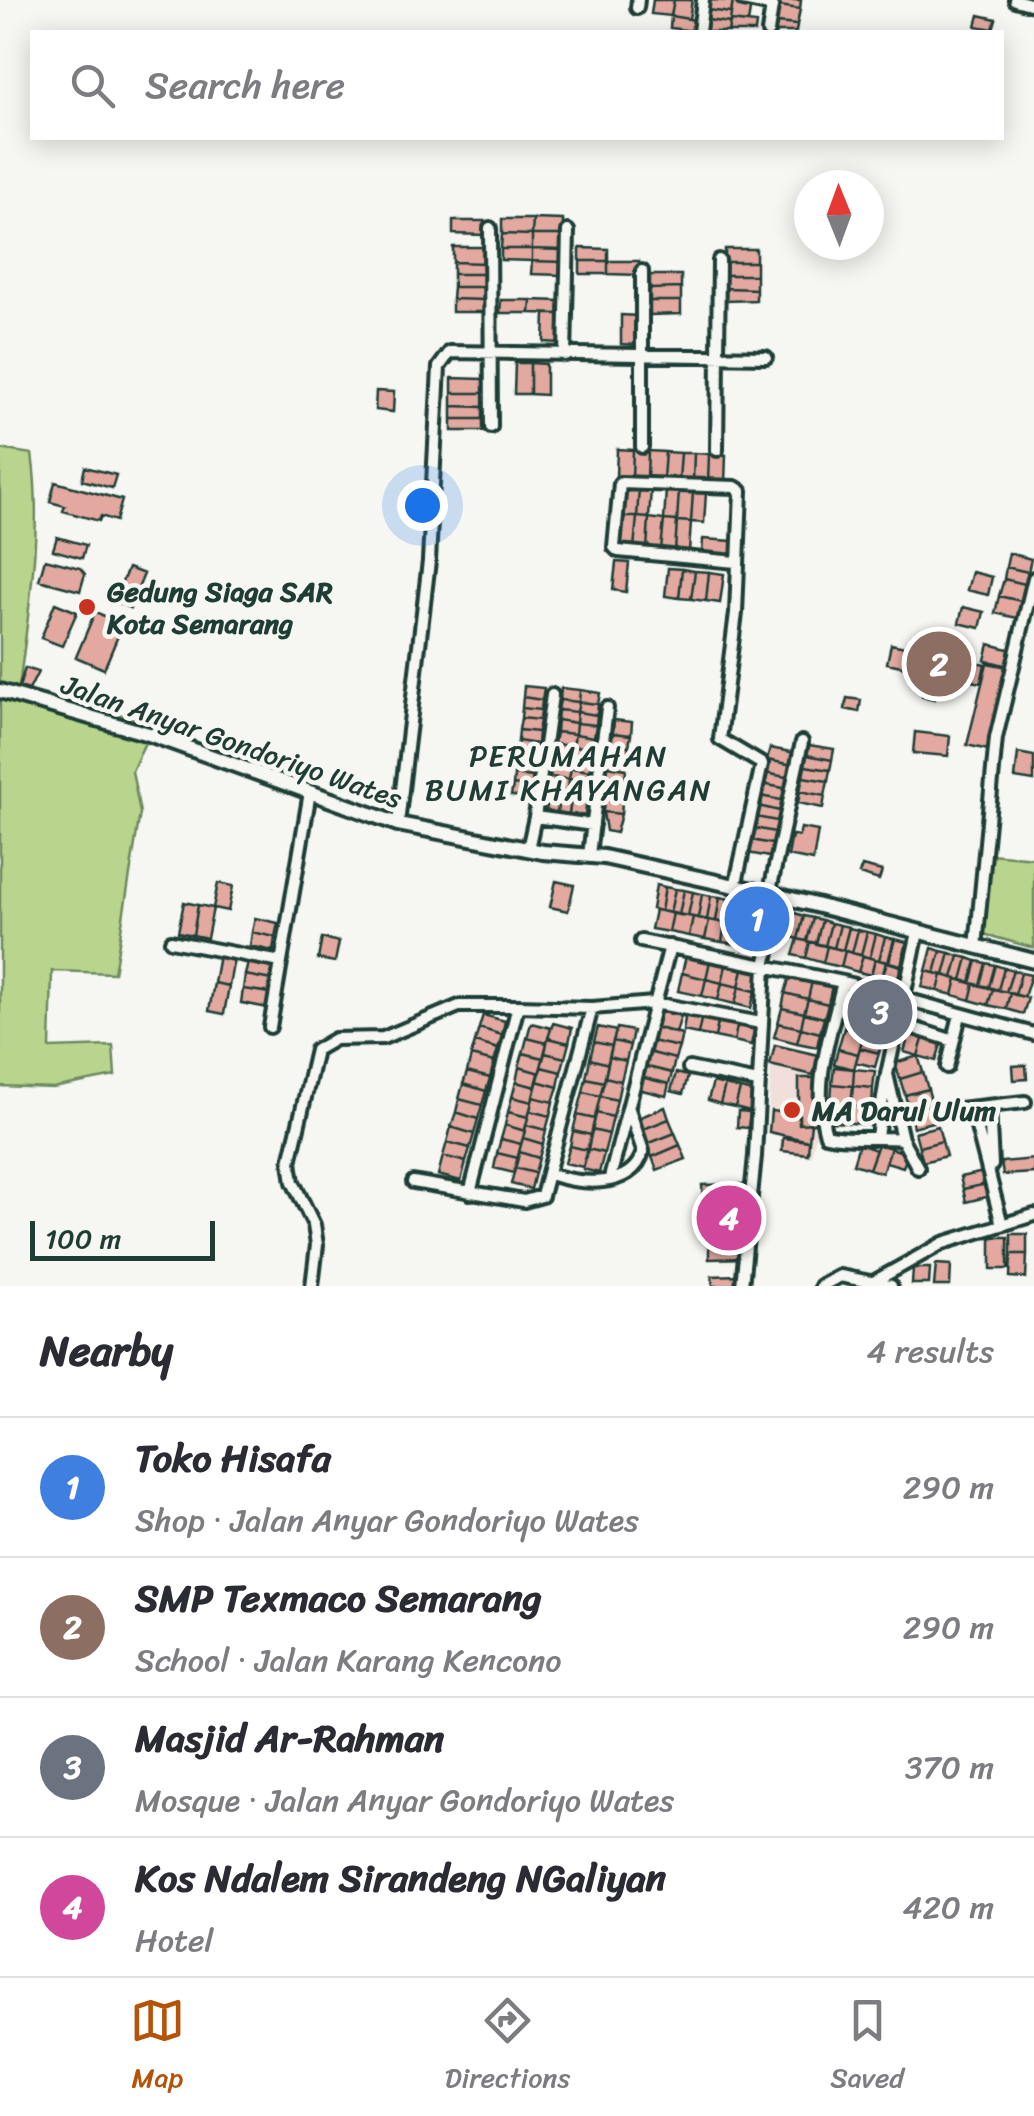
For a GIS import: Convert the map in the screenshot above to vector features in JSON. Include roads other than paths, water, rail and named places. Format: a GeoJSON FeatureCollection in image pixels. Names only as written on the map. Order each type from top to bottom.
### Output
{"type":"FeatureCollection","features":[{"type":"Feature","properties":{"kind":"street"},"geometry":{"type":"LineString","coordinates":[[698,30],[703,0]]}},
{"type":"Feature","properties":{"kind":"street"},"geometry":{"type":"LineString","coordinates":[[744,0],[772,3],[768,30]]}},
{"type":"Feature","properties":{"kind":"street"},"geometry":{"type":"LineString","coordinates":[[1015,0],[1034,5]]}},
{"type":"Feature","properties":{"kind":"street"},"geometry":{"type":"LineString","coordinates":[[490,228],[491,427]]}},
{"type":"Feature","properties":{"kind":"street"},"geometry":{"type":"LineString","coordinates":[[565,355],[568,231]]}},
{"type":"Feature","properties":{"kind":"street"},"geometry":{"type":"LineString","coordinates":[[718,450],[719,260]]}},
{"type":"Feature","properties":{"kind":"street"},"geometry":{"type":"LineString","coordinates":[[642,271],[642,447]]}},
{"type":"Feature","properties":{"kind":"street"},"geometry":{"type":"LineString","coordinates":[[398,824],[429,561],[438,367],[450,352],[766,358]]}},
{"type":"Feature","properties":{"kind":"street"},"geometry":{"type":"LineString","coordinates":[[734,887],[762,767],[761,761],[720,739],[736,613],[739,488],[620,483],[614,546],[618,551],[736,562]]}},
{"type":"Feature","properties":{"kind":"street"},"geometry":{"type":"LineString","coordinates":[[976,947],[996,738],[1034,578]]}},
{"type":"Feature","properties":{"kind":"street","name":"Jalan Anyar Gondoriyo Wates"},"geometry":{"type":"LineString","coordinates":[[0,690],[152,736],[398,824],[528,849],[589,855],[774,895],[1034,961]]}},
{"type":"Feature","properties":{"kind":"street"},"geometry":{"type":"LineString","coordinates":[[528,849],[552,695]]}},
{"type":"Feature","properties":{"kind":"street"},"geometry":{"type":"LineString","coordinates":[[589,855],[607,708]]}},
{"type":"Feature","properties":{"kind":"street"},"geometry":{"type":"LineString","coordinates":[[742,1286],[766,966],[774,895],[802,742]]}},
{"type":"Feature","properties":{"kind":"street"},"geometry":{"type":"LineString","coordinates":[[270,1027],[310,792]]}},
{"type":"Feature","properties":{"kind":"street"},"geometry":{"type":"LineString","coordinates":[[535,818],[593,824]]}},
{"type":"Feature","properties":{"kind":"street"},"geometry":{"type":"LineString","coordinates":[[877,1136],[886,1074],[918,932]]}},
{"type":"Feature","properties":{"kind":"street"},"geometry":{"type":"LineString","coordinates":[[171,941],[281,962]]}},
{"type":"Feature","properties":{"kind":"street"},"geometry":{"type":"LineString","coordinates":[[641,941],[842,982],[1034,1034]]}},
{"type":"Feature","properties":{"kind":"street"},"geometry":{"type":"LineString","coordinates":[[610,1178],[670,946]]}},
{"type":"Feature","properties":{"kind":"street"},"geometry":{"type":"LineString","coordinates":[[842,982],[819,1083],[818,1108],[826,1135],[854,1141],[877,1136],[902,1139]]}},
{"type":"Feature","properties":{"kind":"street"},"geometry":{"type":"LineString","coordinates":[[312,1286],[317,1245],[314,1225],[293,1182],[290,1162],[316,1050],[335,1039],[392,1035],[459,1006],[592,1008],[654,1003],[761,1023]]}},
{"type":"Feature","properties":{"kind":"street"},"geometry":{"type":"LineString","coordinates":[[470,1192],[518,1006]]}},
{"type":"Feature","properties":{"kind":"street"},"geometry":{"type":"LineString","coordinates":[[413,1182],[537,1200],[548,1174],[592,1008]]}},
{"type":"Feature","properties":{"kind":"street"},"geometry":{"type":"LineString","coordinates":[[947,1067],[960,1015]]}},
{"type":"Feature","properties":{"kind":"street"},"geometry":{"type":"LineString","coordinates":[[898,1023],[951,1040]]}},
{"type":"Feature","properties":{"kind":"street"},"geometry":{"type":"LineString","coordinates":[[689,1068],[758,1082]]}},
{"type":"Feature","properties":{"kind":"street"},"geometry":{"type":"LineString","coordinates":[[886,1074],[902,1139],[918,1168]]}},
{"type":"Feature","properties":{"kind":"street"},"geometry":{"type":"LineString","coordinates":[[940,1111],[1024,1102]]}},
{"type":"Feature","properties":{"kind":"street"},"geometry":{"type":"LineString","coordinates":[[989,1106],[993,1190]]}},
{"type":"Feature","properties":{"kind":"street"},"geometry":{"type":"LineString","coordinates":[[548,1174],[598,1184],[642,1158],[629,1108]]}},
{"type":"Feature","properties":{"kind":"street"},"geometry":{"type":"LineString","coordinates":[[972,1108],[1001,1222]]}},
{"type":"Feature","properties":{"kind":"street"},"geometry":{"type":"LineString","coordinates":[[876,1281],[942,1242],[1034,1214]]}},
{"type":"Feature","properties":{"kind":"street"},"geometry":{"type":"LineString","coordinates":[[821,1286],[840,1276],[891,1286]]}},
{"type":"Feature","properties":{"kind":"place","name":"Gedung Siaga SAR Kota Semarang"},"geometry":{"type":"Point","coordinates":[87,607]}},
{"type":"Feature","properties":{"kind":"place","name":"SMP Texmaco Semarang"},"geometry":{"type":"Point","coordinates":[939,664]}},
{"type":"Feature","properties":{"kind":"place","name":"Toko Hisafa"},"geometry":{"type":"Point","coordinates":[757,919]}},
{"type":"Feature","properties":{"kind":"place","name":"Masjid Ar-Rahman"},"geometry":{"type":"Point","coordinates":[880,1012]}},
{"type":"Feature","properties":{"kind":"place","name":"MA Darul Ulum"},"geometry":{"type":"Point","coordinates":[792,1110]}},
{"type":"Feature","properties":{"kind":"place","name":"Kos Ndalem Sirandeng NGaliyan"},"geometry":{"type":"Point","coordinates":[729,1218]}},
{"type":"Feature","properties":{"kind":"district","name":"PERUMAHAN BUMI KHAYANGAN"},"geometry":{"type":"Point","coordinates":[569,773]}}]}
